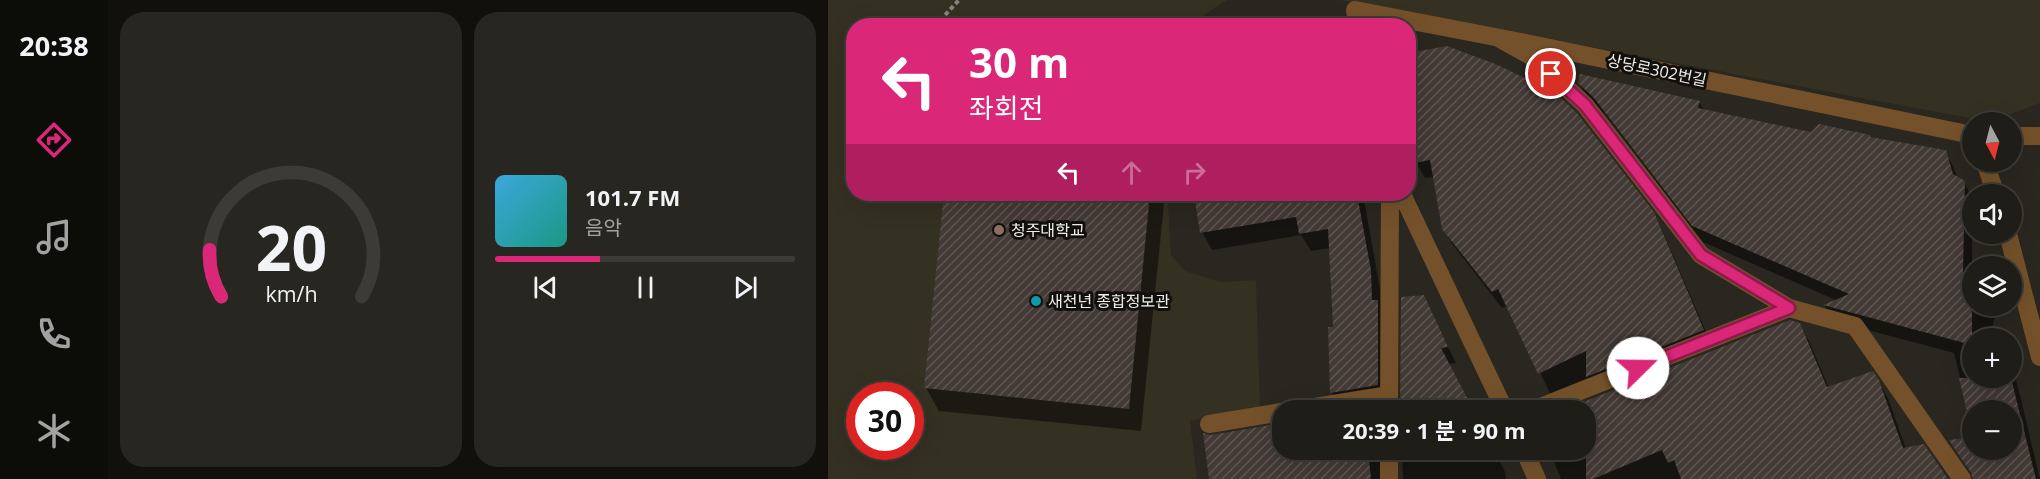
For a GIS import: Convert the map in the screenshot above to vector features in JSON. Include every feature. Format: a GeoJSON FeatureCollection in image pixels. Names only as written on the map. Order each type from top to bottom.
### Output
{"type":"FeatureCollection","features":[{"type":"Feature","properties":{"kind":"street","name":"상당로302번길"},"geometry":{"type":"LineString","coordinates":[[1356,18],[1355,10],[1397,18]]}},
{"type":"Feature","properties":{"kind":"street","name":"상당로302번길"},"geometry":{"type":"LineString","coordinates":[[1416,22],[1962,133]]}},
{"type":"Feature","properties":{"kind":"street"},"geometry":{"type":"LineString","coordinates":[[1496,37],[1534,58],[1585,105],[1701,255],[1789,308],[1855,326],[1962,479]]}},
{"type":"Feature","properties":{"kind":"street"},"geometry":{"type":"LineString","coordinates":[[2022,136],[2040,136]]}},
{"type":"Feature","properties":{"kind":"street"},"geometry":{"type":"LineString","coordinates":[[1389,400],[1390,201]]}},
{"type":"Feature","properties":{"kind":"street"},"geometry":{"type":"LineString","coordinates":[[1405,201],[1500,400]]}},
{"type":"Feature","properties":{"kind":"street"},"geometry":{"type":"LineString","coordinates":[[2011,244],[2040,357]]}},
{"type":"Feature","properties":{"kind":"street"},"geometry":{"type":"LineString","coordinates":[[1558,400],[1789,308]]}},
{"type":"Feature","properties":{"kind":"street"},"geometry":{"type":"LineString","coordinates":[[1209,423],[1272,414]]}},
{"type":"Feature","properties":{"kind":"street"},"geometry":{"type":"LineString","coordinates":[[1389,460],[1389,479]]}},
{"type":"Feature","properties":{"kind":"street"},"geometry":{"type":"LineString","coordinates":[[1528,460],[1537,479]]}},
{"type":"Feature","properties":{"kind":"path"},"geometry":{"type":"LineString","coordinates":[[942,18],[959,0]]}},
{"type":"Feature","properties":{"kind":"shaded area","name":"청주대학교"},"geometry":{"type":"Polygon","coordinates":[[[828,0],[1227,0],[1204,15],[1203,18],[846,18],[846,201],[1169,201],[1171,255],[1185,271],[1221,282],[1256,280],[1260,407],[1190,421],[1197,479],[828,479],[828,0]]]}},
{"type":"Feature","properties":{"kind":"shaded area"},"geometry":{"type":"Polygon","coordinates":[[[1341,0],[2040,0],[2040,103],[2016,112],[1962,112],[1962,117],[1341,0]]]}},
{"type":"Feature","properties":{"kind":"building"},"geometry":{"type":"Polygon","coordinates":[[[1447,46],[1498,65],[1557,94],[1577,113],[1654,212],[1704,330],[1586,377],[1586,351],[1538,374],[1498,289],[1492,292],[1442,229],[1430,160],[1416,163],[1416,52],[1447,46]]]}},
{"type":"Feature","properties":{"kind":"building"},"geometry":{"type":"Polygon","coordinates":[[[1580,74],[1700,101],[1698,108],[1811,132],[1819,124],[1870,135],[1870,137],[1946,150],[1953,174],[1965,181],[1965,184],[1962,184],[1962,316],[1972,316],[1972,328],[1962,328],[1962,342],[1823,305],[1849,294],[1692,226],[1594,98],[1578,83],[1580,74]]]}},
{"type":"Feature","properties":{"kind":"building","name":"새천년 종합정보관"},"geometry":{"type":"Polygon","coordinates":[[[943,201],[1149,201],[1129,409],[924,388],[943,201]]]}},
{"type":"Feature","properties":{"kind":"building"},"geometry":{"type":"Polygon","coordinates":[[[1195,201],[1358,201],[1371,270],[1372,300],[1378,300],[1378,385],[1330,393],[1328,327],[1333,327],[1328,229],[1299,234],[1296,217],[1200,233],[1195,201]]]}},
{"type":"Feature","properties":{"kind":"building"},"geometry":{"type":"Polygon","coordinates":[[[1424,295],[1448,347],[1441,348],[1468,400],[1400,400],[1401,297],[1424,295]]]}},
{"type":"Feature","properties":{"kind":"building"},"geometry":{"type":"Polygon","coordinates":[[[1790,320],[1800,323],[1827,387],[1873,371],[1879,380],[1903,448],[1924,444],[1948,479],[1681,479],[1674,460],[1668,463],[1662,450],[1593,479],[1586,479],[1586,460],[1596,460],[1596,400],[1589,400],[1790,320]]]}},
{"type":"Feature","properties":{"kind":"building"},"geometry":{"type":"Polygon","coordinates":[[[1959,378],[1962,378],[1962,388],[2013,388],[2016,400],[1964,400],[1959,378]]]}},
{"type":"Feature","properties":{"kind":"building"},"geometry":{"type":"Polygon","coordinates":[[[2022,422],[2036,479],[1973,479],[1962,460],[2022,460],[2022,422]]]}},
{"type":"Feature","properties":{"kind":"building"},"geometry":{"type":"Polygon","coordinates":[[[1272,425],[1272,460],[1369,460],[1371,479],[1209,479],[1203,433],[1211,435],[1272,425]]]}},
{"type":"Feature","properties":{"kind":"building"},"geometry":{"type":"Polygon","coordinates":[[[1962,438],[1962,460],[1949,440],[1962,438]]]}},
{"type":"Feature","properties":{"kind":"place","name":"청주대학교"},"geometry":{"type":"Point","coordinates":[999,230]}},
{"type":"Feature","properties":{"kind":"place","name":"새천년 종합정보관"},"geometry":{"type":"Point","coordinates":[1036,301]}},
{"type":"Feature","properties":{"kind":"route"},"geometry":{"type":"LineString","coordinates":[[1551,74],[1585,105],[1701,255],[1789,308],[1638,368]]}}]}
